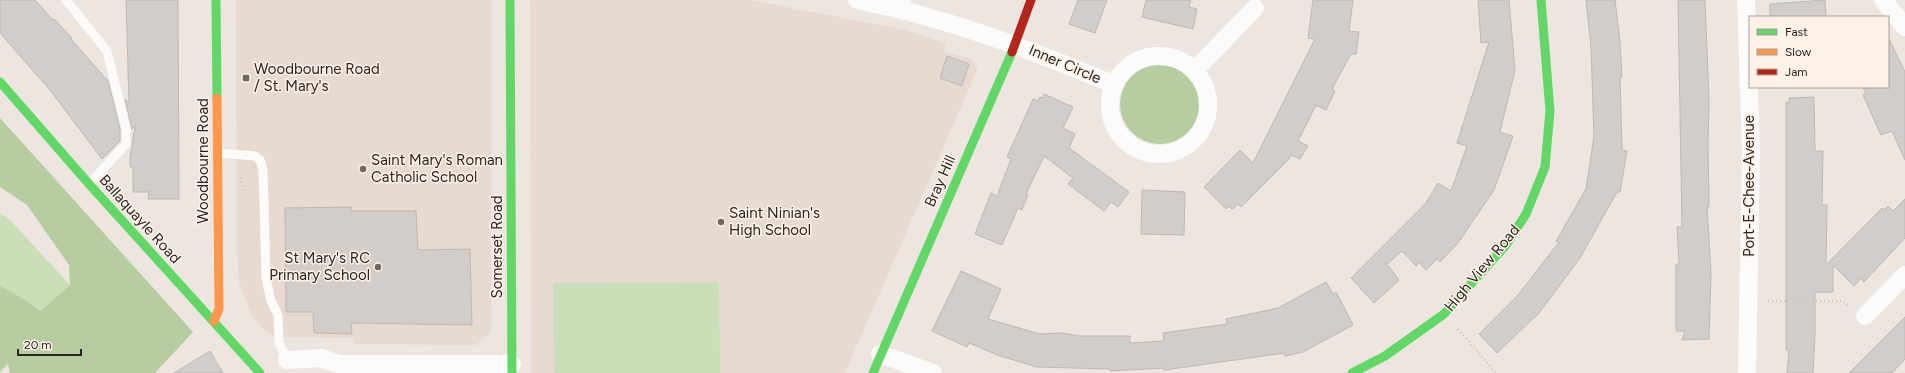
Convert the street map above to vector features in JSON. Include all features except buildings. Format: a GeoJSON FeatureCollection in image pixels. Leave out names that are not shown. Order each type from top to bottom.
{"type":"FeatureCollection","features":[{"type":"Feature","properties":{"kind":"main road","name":"Woodbourne Road"},"geometry":{"type":"LineString","coordinates":[[214,321],[219,308],[217,276],[218,153],[216,0]]}},
{"type":"Feature","properties":{"kind":"main road","name":"Somerset Road"},"geometry":{"type":"LineString","coordinates":[[510,0],[512,369]]}},
{"type":"Feature","properties":{"kind":"main road","name":"Bray Hill"},"geometry":{"type":"LineString","coordinates":[[873,373],[1015,44],[1031,0]]}},
{"type":"Feature","properties":{"kind":"main road","name":"High View Road"},"geometry":{"type":"LineString","coordinates":[[1352,373],[1385,356],[1444,314],[1506,245],[1526,214],[1546,167],[1550,112],[1541,0]]}},
{"type":"Feature","properties":{"kind":"main road","name":"Ballaquayle Road"},"geometry":{"type":"LineString","coordinates":[[0,82],[89,184],[260,373]]}},
{"type":"Feature","properties":{"kind":"street","name":"Inner Circle"},"geometry":{"type":"LineString","coordinates":[[857,0],[905,5],[945,21],[1015,44],[1115,85]]}},
{"type":"Feature","properties":{"kind":"street","name":"Port-E-Chee-Avenue"},"geometry":{"type":"LineString","coordinates":[[1746,0],[1751,152],[1747,373]]}},
{"type":"Feature","properties":{"kind":"street"},"geometry":{"type":"LineString","coordinates":[[1883,0],[1905,27]]}},
{"type":"Feature","properties":{"kind":"street"},"geometry":{"type":"LineString","coordinates":[[1194,71],[1255,8]]}},
{"type":"Feature","properties":{"kind":"street","name":"Inner Circle"},"geometry":{"type":"LineString","coordinates":[[1151,57],[1166,57],[1181,61],[1194,71],[1202,82],[1208,96],[1208,109],[1205,123],[1198,136],[1188,146],[1175,152],[1161,154],[1147,153],[1134,147],[1123,138],[1115,127],[1111,113],[1111,99],[1115,85],[1123,72],[1136,62],[1151,57]]}},
{"type":"Feature","properties":{"kind":"street"},"geometry":{"type":"LineString","coordinates":[[1865,316],[1905,275]]}},
{"type":"Feature","properties":{"kind":"street"},"geometry":{"type":"LineString","coordinates":[[880,354],[932,373]]}},
{"type":"Feature","properties":{"kind":"street"},"geometry":{"type":"LineString","coordinates":[[287,360],[322,358],[338,364],[512,369]]}},
{"type":"Feature","properties":{"kind":"lane"},"geometry":{"type":"LineString","coordinates":[[66,0],[107,51],[126,128],[126,144],[89,184]]}},
{"type":"Feature","properties":{"kind":"lane"},"geometry":{"type":"LineString","coordinates":[[218,153],[255,156],[260,160],[263,170],[266,278],[271,301],[278,315],[278,343],[287,360]]}},
{"type":"Feature","properties":{"kind":"path"},"geometry":{"type":"LineString","coordinates":[[236,177],[241,178],[249,199]]}},
{"type":"Feature","properties":{"kind":"path"},"geometry":{"type":"LineString","coordinates":[[1765,301],[1842,301],[1865,316]]}},
{"type":"Feature","properties":{"kind":"path"},"geometry":{"type":"LineString","coordinates":[[1444,314],[1496,373]]}},
{"type":"Feature","properties":{"kind":"shaded area","name":"Saint Mary's Roman Catholic School"},"geometry":{"type":"Polygon","coordinates":[[[236,0],[491,0],[491,332],[476,345],[354,344],[353,338],[274,337],[262,328],[251,314],[239,282],[237,246],[236,0]]]}},
{"type":"Feature","properties":{"kind":"shaded area","name":"Saint Ninian's High School"},"geometry":{"type":"Polygon","coordinates":[[[530,0],[750,0],[901,29],[946,43],[944,52],[969,58],[976,63],[977,70],[845,373],[531,373],[530,0]]]}},
{"type":"Feature","properties":{"kind":"green space"},"geometry":{"type":"Polygon","coordinates":[[[1160,64],[1175,67],[1188,76],[1197,89],[1200,104],[1197,119],[1188,132],[1175,141],[1160,144],[1145,141],[1132,132],[1123,119],[1120,104],[1123,89],[1132,76],[1145,67],[1160,64]]]}},
{"type":"Feature","properties":{"kind":"green space"},"geometry":{"type":"Polygon","coordinates":[[[0,118],[193,332],[155,373],[10,373],[8,364],[0,372],[0,286],[22,298],[40,311],[70,285],[69,265],[27,205],[0,187],[0,118]]]}},
{"type":"Feature","properties":{"kind":"green space"},"geometry":{"type":"Polygon","coordinates":[[[0,213],[10,220],[70,285],[40,311],[0,287],[0,213]]]}},
{"type":"Feature","properties":{"kind":"green space"},"geometry":{"type":"Polygon","coordinates":[[[719,282],[720,373],[554,373],[553,283],[719,282]]]}},
{"type":"Feature","properties":{"kind":"traffic: fast"},"geometry":{"type":"LineString","coordinates":[[216,0],[217,98]]}},
{"type":"Feature","properties":{"kind":"traffic: fast"},"geometry":{"type":"LineString","coordinates":[[510,0],[512,373]]}},
{"type":"Feature","properties":{"kind":"traffic: fast"},"geometry":{"type":"LineString","coordinates":[[1352,373],[1385,356],[1444,314],[1506,245],[1526,214],[1545,167],[1550,111],[1541,0]]}},
{"type":"Feature","properties":{"kind":"traffic: fast"},"geometry":{"type":"LineString","coordinates":[[873,373],[1012,52]]}},
{"type":"Feature","properties":{"kind":"traffic: fast"},"geometry":{"type":"LineString","coordinates":[[0,82],[89,184],[260,373]]}},
{"type":"Feature","properties":{"kind":"traffic: slow"},"geometry":{"type":"LineString","coordinates":[[214,321],[219,309],[217,98]]}},
{"type":"Feature","properties":{"kind":"traffic: jam"},"geometry":{"type":"LineString","coordinates":[[1012,52],[1031,0]]}},
{"type":"Feature","properties":{"kind":"place","name":"Woodbourne Road / St. Mary's"},"geometry":{"type":"Point","coordinates":[246,78]}},
{"type":"Feature","properties":{"kind":"place","name":"Saint Mary's Roman Catholic School"},"geometry":{"type":"Point","coordinates":[363,169]}},
{"type":"Feature","properties":{"kind":"place","name":"Saint Ninian's High School"},"geometry":{"type":"Point","coordinates":[721,222]}},
{"type":"Feature","properties":{"kind":"place","name":"St Mary's RC Primary School"},"geometry":{"type":"Point","coordinates":[378,267]}}]}
